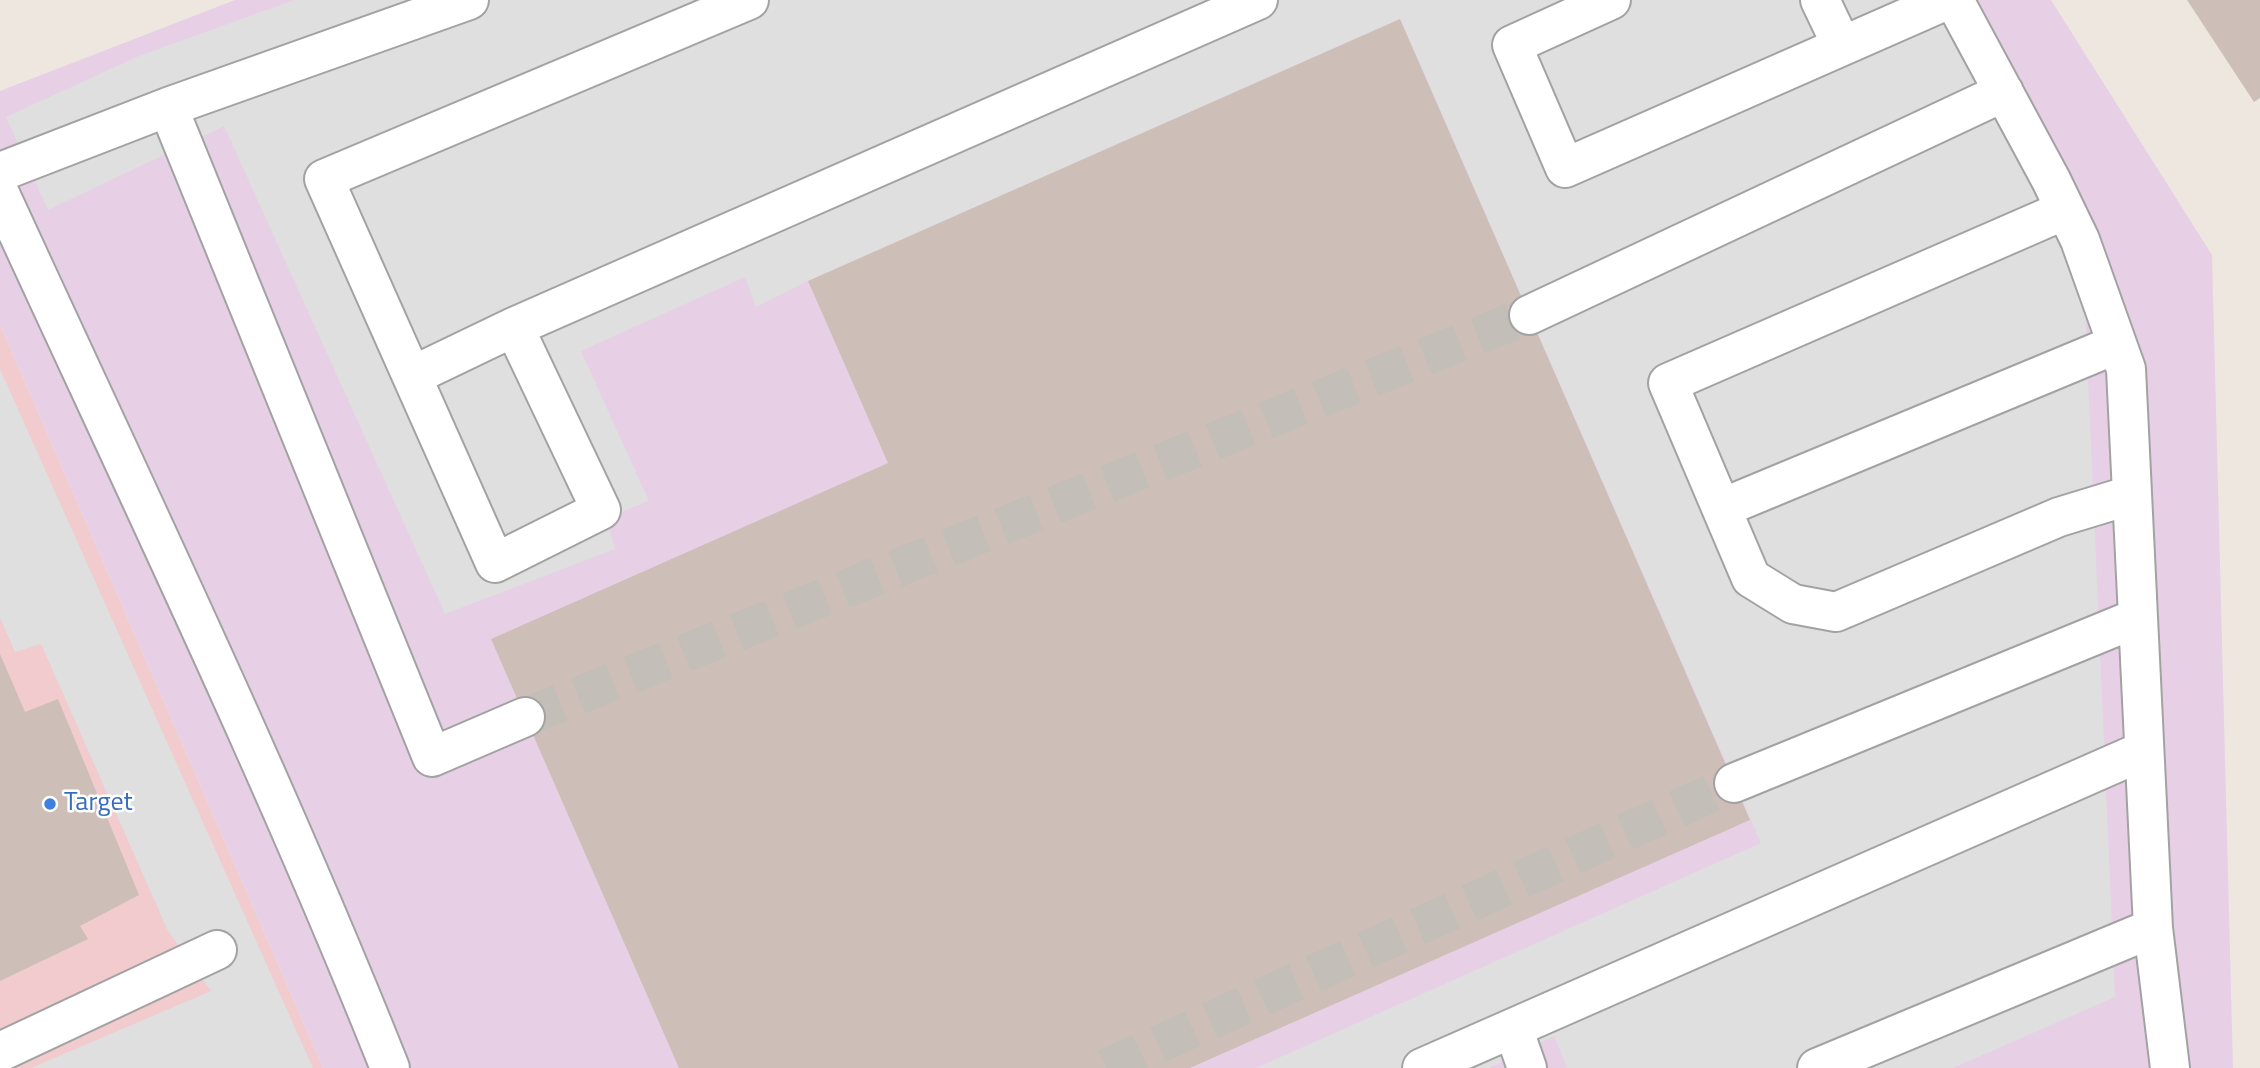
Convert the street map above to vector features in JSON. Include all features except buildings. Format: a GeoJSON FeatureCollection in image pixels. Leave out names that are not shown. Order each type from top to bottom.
{"type":"FeatureCollection","features":[{"type":"Feature","properties":{"kind":"lane"},"geometry":{"type":"LineString","coordinates":[[0,172],[168,107],[469,0]]}},
{"type":"Feature","properties":{"kind":"lane"},"geometry":{"type":"LineString","coordinates":[[514,327],[601,510],[495,563],[324,179],[749,0]]}},
{"type":"Feature","properties":{"kind":"lane"},"geometry":{"type":"LineString","coordinates":[[412,376],[514,327],[1258,0]]}},
{"type":"Feature","properties":{"kind":"lane"},"geometry":{"type":"LineString","coordinates":[[1611,0],[1511,45],[1565,167],[1947,0]]}},
{"type":"Feature","properties":{"kind":"lane"},"geometry":{"type":"LineString","coordinates":[[1820,0],[1842,47]]}},
{"type":"Feature","properties":{"kind":"lane"},"geometry":{"type":"LineString","coordinates":[[1954,0],[2080,240],[2126,369],[2153,928],[2170,1068]]}},
{"type":"Feature","properties":{"kind":"lane"},"geometry":{"type":"LineString","coordinates":[[1529,315],[2004,92]]}},
{"type":"Feature","properties":{"kind":"lane"},"geometry":{"type":"LineString","coordinates":[[168,107],[432,757],[525,717]]}},
{"type":"Feature","properties":{"kind":"lane"},"geometry":{"type":"LineString","coordinates":[[0,194],[230,698],[348,963],[390,1068]]}},
{"type":"Feature","properties":{"kind":"lane"},"geometry":{"type":"LineString","coordinates":[[2065,209],[1668,383],[1751,578],[1793,604],[1836,612],[2059,517],[2131,495]]}},
{"type":"Feature","properties":{"kind":"lane"},"geometry":{"type":"LineString","coordinates":[[1721,508],[2117,344]]}},
{"type":"Feature","properties":{"kind":"lane"},"geometry":{"type":"LineString","coordinates":[[1734,783],[2137,618]]}},
{"type":"Feature","properties":{"kind":"lane"},"geometry":{"type":"LineString","coordinates":[[1422,1068],[2143,751]]}},
{"type":"Feature","properties":{"kind":"lane"},"geometry":{"type":"LineString","coordinates":[[1817,1068],[2153,928]]}},
{"type":"Feature","properties":{"kind":"lane"},"geometry":{"type":"LineString","coordinates":[[0,1052],[217,950]]}},
{"type":"Feature","properties":{"kind":"lane"},"geometry":{"type":"LineString","coordinates":[[1513,1028],[1527,1068]]}},
{"type":"Feature","properties":{"kind":"shaded area"},"geometry":{"type":"Polygon","coordinates":[[[235,0],[2051,0],[2212,255],[2233,1068],[323,1068],[0,325],[0,91],[235,0]]]}},
{"type":"Feature","properties":{"kind":"shaded area"},"geometry":{"type":"Polygon","coordinates":[[[294,0],[1930,0],[2084,284],[2115,997],[1953,1068],[1567,1068],[1554,1036],[1489,1068],[1256,1068],[1761,843],[1400,19],[808,281],[756,307],[745,277],[581,351],[649,501],[606,518],[615,549],[445,614],[224,126],[48,210],[6,117],[139,56],[294,0]]]}},
{"type":"Feature","properties":{"kind":"shaded area"},"geometry":{"type":"Polygon","coordinates":[[[0,325],[323,1068],[0,1068],[0,325]]]}},
{"type":"Feature","properties":{"kind":"shaded area"},"geometry":{"type":"Polygon","coordinates":[[[0,369],[313,1068],[31,1068],[211,991],[168,931],[41,644],[15,652],[0,618],[0,369]]]}},
{"type":"Feature","properties":{"kind":"tunnel"},"geometry":{"type":"LineString","coordinates":[[525,717],[1529,315]]}},
{"type":"Feature","properties":{"kind":"tunnel"},"geometry":{"type":"LineString","coordinates":[[1106,1068],[1734,783]]}},
{"type":"Feature","properties":{"kind":"place","name":"Target"},"geometry":{"type":"Point","coordinates":[50,804]}}]}
